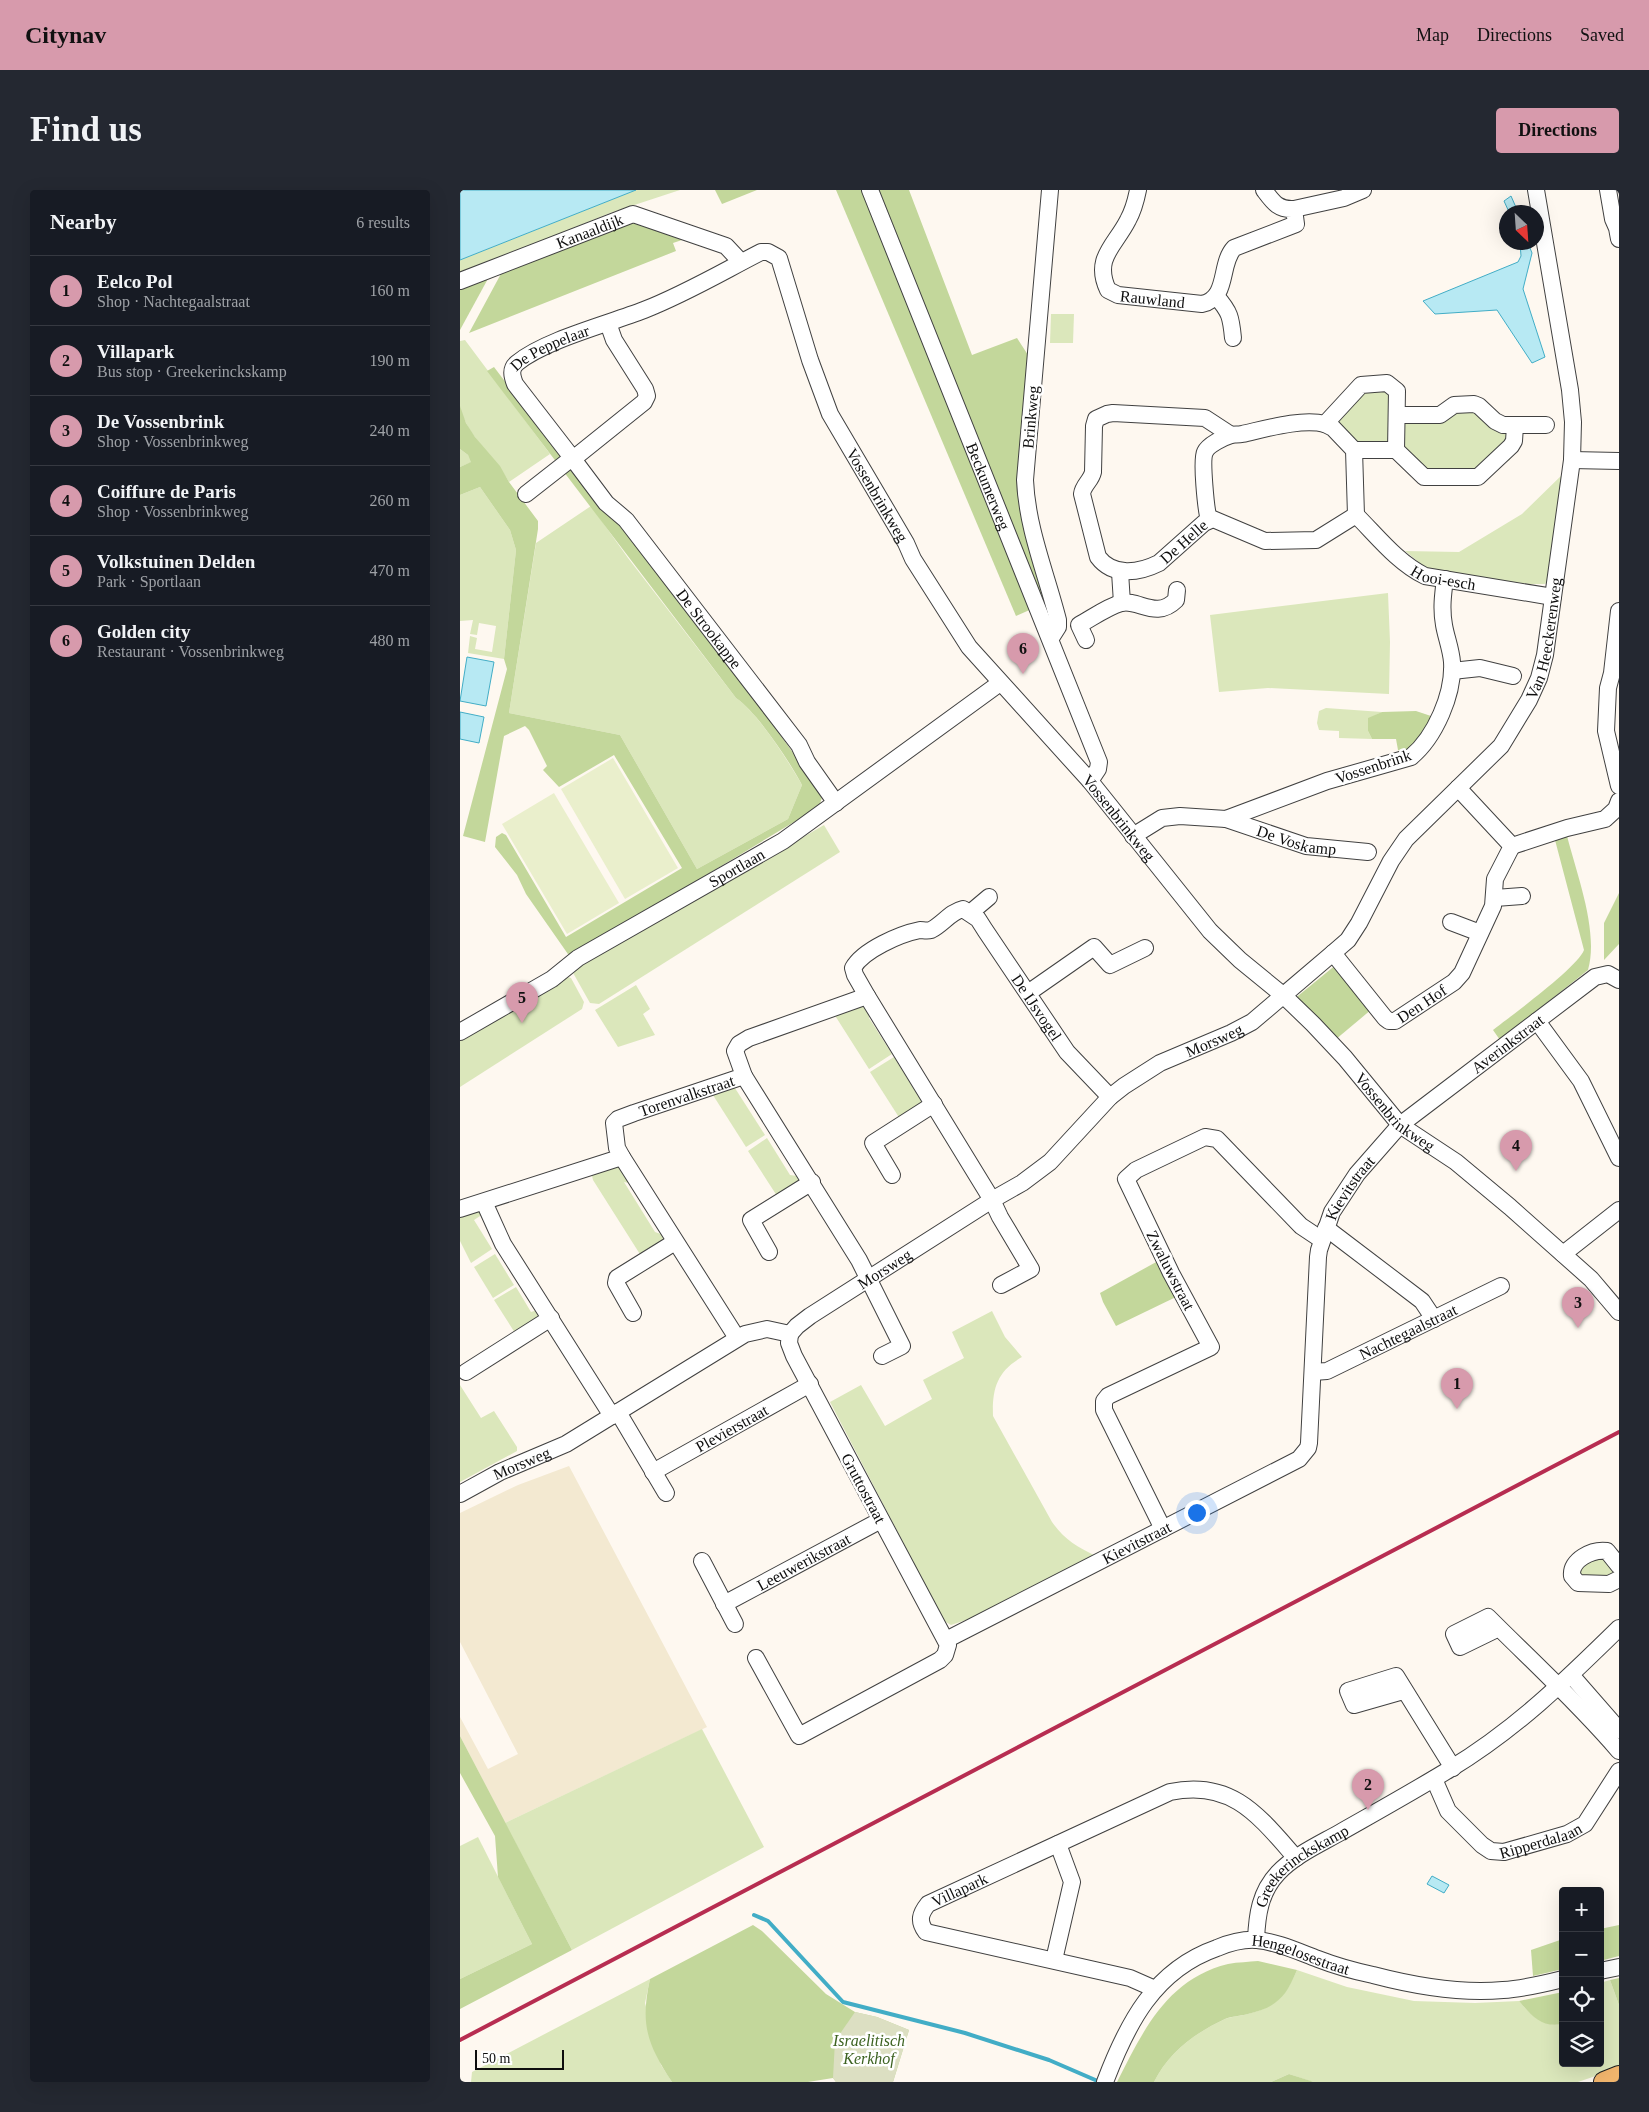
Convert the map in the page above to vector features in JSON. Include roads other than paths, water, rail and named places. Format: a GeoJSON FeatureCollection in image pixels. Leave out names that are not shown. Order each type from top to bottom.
{"type":"FeatureCollection","features":[{"type":"Feature","properties":{"kind":"main road"},"geometry":{"type":"LineString","coordinates":[[1604,2082],[1619,2076]]}},
{"type":"Feature","properties":{"kind":"street","name":"Beckumerweg"},"geometry":{"type":"LineString","coordinates":[[870,190],[1051,638],[1099,762],[1098,770],[1090,781]]}},
{"type":"Feature","properties":{"kind":"street","name":"Brinkweg"},"geometry":{"type":"LineString","coordinates":[[1050,190],[1025,480],[1026,495],[1036,544],[1058,620],[1058,627],[1051,638]]}},
{"type":"Feature","properties":{"kind":"street","name":"Rauwland"},"geometry":{"type":"LineString","coordinates":[[1138,190],[1129,219],[1104,258],[1103,276],[1108,290],[1118,295],[1202,304],[1208,303],[1216,296]]}},
{"type":"Feature","properties":{"kind":"street"},"geometry":{"type":"LineString","coordinates":[[1264,190],[1280,208],[1294,209],[1344,198],[1364,190]]}},
{"type":"Feature","properties":{"kind":"street","name":"Van Heeckerenweg"},"geometry":{"type":"LineString","coordinates":[[1284,996],[1348,940],[1360,923],[1397,850],[1501,746],[1529,700],[1546,655],[1572,460],[1570,390],[1536,190]]}},
{"type":"Feature","properties":{"kind":"street"},"geometry":{"type":"LineString","coordinates":[[1608,190],[1613,218],[1618,232]]}},
{"type":"Feature","properties":{"kind":"street"},"geometry":{"type":"LineString","coordinates":[[1233,338],[1231,317],[1228,309],[1216,296],[1231,250],[1296,224],[1294,209]]}},
{"type":"Feature","properties":{"kind":"street","name":"Kanaaldijk"},"geometry":{"type":"LineString","coordinates":[[460,281],[633,214],[726,246],[741,262]]}},
{"type":"Feature","properties":{"kind":"street","name":"Vossenbrinkweg"},"geometry":{"type":"LineString","coordinates":[[741,262],[761,252],[768,252],[779,258],[807,352],[830,414],[906,543],[918,567],[965,641],[1000,683],[1090,781],[1210,931],[1240,960],[1284,996],[1345,1058],[1400,1125],[1456,1162],[1591,1279],[1619,1312]]}},
{"type":"Feature","properties":{"kind":"street","name":"De Peppelaar"},"geometry":{"type":"LineString","coordinates":[[572,459],[515,384],[512,368],[531,354],[564,339],[664,302],[741,262]]}},
{"type":"Feature","properties":{"kind":"street","name":"De Peppelaar"},"geometry":{"type":"LineString","coordinates":[[526,494],[644,402],[647,396],[645,389],[614,340],[608,323]]}},
{"type":"Feature","properties":{"kind":"street"},"geometry":{"type":"LineString","coordinates":[[1326,424],[1361,385],[1382,383],[1393,386],[1398,391],[1396,450]]}},
{"type":"Feature","properties":{"kind":"street"},"geometry":{"type":"LineString","coordinates":[[1397,415],[1440,415],[1456,404],[1474,404],[1499,424],[1515,426],[1546,425]]}},
{"type":"Feature","properties":{"kind":"street"},"geometry":{"type":"LineString","coordinates":[[1122,603],[1120,572],[1102,562],[1098,557],[1082,494],[1083,488],[1092,477],[1094,426],[1096,420],[1102,416],[1114,413],[1204,418],[1231,435]]}},
{"type":"Feature","properties":{"kind":"street"},"geometry":{"type":"LineString","coordinates":[[1209,520],[1206,512],[1204,454],[1206,449],[1231,435],[1318,422],[1333,428],[1354,450],[1356,515]]}},
{"type":"Feature","properties":{"kind":"street"},"geometry":{"type":"LineString","coordinates":[[1354,450],[1396,450],[1424,477],[1478,477],[1511,446],[1514,441],[1515,426]]}},
{"type":"Feature","properties":{"kind":"street","name":"De Strookappe"},"geometry":{"type":"LineString","coordinates":[[572,459],[606,503],[626,520],[782,722],[836,803]]}},
{"type":"Feature","properties":{"kind":"street"},"geometry":{"type":"LineString","coordinates":[[1572,460],[1619,461]]}},
{"type":"Feature","properties":{"kind":"street","name":"De Helle"},"geometry":{"type":"LineString","coordinates":[[1120,572],[1128,572],[1159,563],[1209,520],[1218,520],[1265,541],[1316,540],[1356,515]]}},
{"type":"Feature","properties":{"kind":"street","name":"Hooi-esch"},"geometry":{"type":"LineString","coordinates":[[1356,515],[1414,570],[1425,576],[1554,597]]}},
{"type":"Feature","properties":{"kind":"street","name":"Vossenbrink"},"geometry":{"type":"LineString","coordinates":[[1133,836],[1162,818],[1180,816],[1226,818],[1327,781],[1411,757],[1421,750],[1435,728],[1446,703],[1452,671],[1452,660],[1443,616],[1445,579]]}},
{"type":"Feature","properties":{"kind":"street"},"geometry":{"type":"LineString","coordinates":[[1051,638],[1082,632],[1122,603],[1159,609],[1171,605],[1176,600],[1177,590]]}},
{"type":"Feature","properties":{"kind":"street"},"geometry":{"type":"LineString","coordinates":[[1619,611],[1613,713],[1607,739],[1619,786]]}},
{"type":"Feature","properties":{"kind":"street"},"geometry":{"type":"LineString","coordinates":[[1452,671],[1480,668],[1513,676]]}},
{"type":"Feature","properties":{"kind":"street","name":"Sportlaan"},"geometry":{"type":"LineString","coordinates":[[460,1032],[552,979],[578,958],[775,846],[1000,683]]}},
{"type":"Feature","properties":{"kind":"street"},"geometry":{"type":"LineString","coordinates":[[1458,788],[1512,846],[1567,828],[1605,819],[1616,809],[1619,801]]}},
{"type":"Feature","properties":{"kind":"street"},"geometry":{"type":"LineString","coordinates":[[1260,829],[1272,812],[1273,802]]}},
{"type":"Feature","properties":{"kind":"street","name":"De Voskamp"},"geometry":{"type":"LineString","coordinates":[[1226,818],[1306,846],[1368,852]]}},
{"type":"Feature","properties":{"kind":"street","name":"Den Hof"},"geometry":{"type":"LineString","coordinates":[[1333,953],[1385,1018],[1389,1021],[1395,1021],[1454,982],[1462,973],[1495,898],[1493,886],[1495,879],[1512,846]]}},
{"type":"Feature","properties":{"kind":"street"},"geometry":{"type":"LineString","coordinates":[[1495,898],[1522,896]]}},
{"type":"Feature","properties":{"kind":"street"},"geometry":{"type":"LineString","coordinates":[[989,897],[970,913],[963,909],[956,911],[930,930],[920,930],[882,944],[856,963],[853,968],[867,996],[992,1200],[1031,1269],[1001,1285]]}},
{"type":"Feature","properties":{"kind":"street","name":"De IJsvogel"},"geometry":{"type":"LineString","coordinates":[[970,913],[986,930],[1067,1052],[1110,1097]]}},
{"type":"Feature","properties":{"kind":"street"},"geometry":{"type":"LineString","coordinates":[[1451,922],[1480,933]]}},
{"type":"Feature","properties":{"kind":"street"},"geometry":{"type":"LineString","coordinates":[[1028,993],[1094,947],[1110,965],[1145,948]]}},
{"type":"Feature","properties":{"kind":"street","name":"Averinkstraat"},"geometry":{"type":"LineString","coordinates":[[1400,1125],[1599,976],[1608,974],[1619,980]]}},
{"type":"Feature","properties":{"kind":"street","name":"Torenvalkstraat"},"geometry":{"type":"LineString","coordinates":[[622,1157],[617,1148],[614,1132],[614,1123],[618,1119],[744,1076],[735,1051],[739,1044],[748,1038],[867,996]]}},
{"type":"Feature","properties":{"kind":"street","name":"Morsweg"},"geometry":{"type":"LineString","coordinates":[[460,1494],[507,1468],[557,1448],[745,1334],[760,1330],[776,1330],[790,1334],[796,1326],[810,1316],[992,1200],[1022,1183],[1050,1162],[1110,1097],[1160,1063],[1252,1022],[1284,996]]}},
{"type":"Feature","properties":{"kind":"street"},"geometry":{"type":"LineString","coordinates":[[1537,1022],[1581,1081],[1619,1158]]}},
{"type":"Feature","properties":{"kind":"street"},"geometry":{"type":"LineString","coordinates":[[744,1076],[859,1260],[902,1346],[882,1356]]}},
{"type":"Feature","properties":{"kind":"street"},"geometry":{"type":"LineString","coordinates":[[892,1175],[873,1143],[934,1104]]}},
{"type":"Feature","properties":{"kind":"street","name":"Kievitstraat"},"geometry":{"type":"LineString","coordinates":[[946,1640],[1295,1462],[1304,1454],[1309,1443],[1318,1257],[1324,1234],[1332,1212],[1357,1174],[1400,1125]]}},
{"type":"Feature","properties":{"kind":"street","name":"Zwaluwstraat"},"geometry":{"type":"LineString","coordinates":[[1163,1529],[1104,1410],[1104,1401],[1108,1396],[1211,1347],[1171,1273],[1126,1178],[1136,1170],[1205,1137],[1216,1139],[1302,1226],[1324,1234]]}},
{"type":"Feature","properties":{"kind":"street"},"geometry":{"type":"LineString","coordinates":[[460,1209],[622,1157],[737,1338]]}},
{"type":"Feature","properties":{"kind":"street"},"geometry":{"type":"LineString","coordinates":[[769,1252],[751,1220],[812,1182]]}},
{"type":"Feature","properties":{"kind":"street"},"geometry":{"type":"LineString","coordinates":[[484,1202],[503,1244],[666,1493]]}},
{"type":"Feature","properties":{"kind":"street"},"geometry":{"type":"LineString","coordinates":[[1563,1254],[1619,1210]]}},
{"type":"Feature","properties":{"kind":"street"},"geometry":{"type":"LineString","coordinates":[[1324,1234],[1422,1301],[1434,1319]]}},
{"type":"Feature","properties":{"kind":"street"},"geometry":{"type":"LineString","coordinates":[[633,1313],[616,1283],[617,1278],[675,1242]]}},
{"type":"Feature","properties":{"kind":"street","name":"Nachtegaalstraat"},"geometry":{"type":"LineString","coordinates":[[1313,1372],[1327,1371],[1501,1286]]}},
{"type":"Feature","properties":{"kind":"street"},"geometry":{"type":"LineString","coordinates":[[466,1372],[551,1318]]}},
{"type":"Feature","properties":{"kind":"street","name":"Gruttostraat"},"geometry":{"type":"LineString","coordinates":[[790,1334],[789,1343],[792,1350],[946,1640]]}},
{"type":"Feature","properties":{"kind":"street","name":"Plevierstraat"},"geometry":{"type":"LineString","coordinates":[[653,1472],[810,1384]]}},
{"type":"Feature","properties":{"kind":"street","name":"Leeuwerikstraat"},"geometry":{"type":"LineString","coordinates":[[724,1604],[881,1520]]}},
{"type":"Feature","properties":{"kind":"street"},"geometry":{"type":"LineString","coordinates":[[1619,1566],[1606,1551],[1598,1550],[1576,1562],[1571,1568],[1572,1576],[1578,1583],[1609,1584],[1619,1580]]}},
{"type":"Feature","properties":{"kind":"street"},"geometry":{"type":"LineString","coordinates":[[702,1561],[735,1624]]}},
{"type":"Feature","properties":{"kind":"street"},"geometry":{"type":"LineString","coordinates":[[1499,1628],[1619,1752]]}},
{"type":"Feature","properties":{"kind":"street","name":"Greekerinckskamp"},"geometry":{"type":"LineString","coordinates":[[1256,1940],[1260,1902],[1277,1873],[1296,1858],[1453,1768],[1515,1726],[1558,1688],[1619,1628]]}},
{"type":"Feature","properties":{"kind":"street"},"geometry":{"type":"LineString","coordinates":[[756,1658],[799,1736],[940,1660],[947,1651],[946,1640]]}},
{"type":"Feature","properties":{"kind":"street"},"geometry":{"type":"LineString","coordinates":[[1571,1675],[1619,1730]]}},
{"type":"Feature","properties":{"kind":"street"},"geometry":{"type":"LineString","coordinates":[[1403,1691],[1453,1768]]}},
{"type":"Feature","properties":{"kind":"street","name":"Ripperdalaan"},"geometry":{"type":"LineString","coordinates":[[1427,1783],[1448,1811],[1486,1848],[1491,1851],[1504,1852],[1566,1834],[1585,1824],[1619,1772]]}},
{"type":"Feature","properties":{"kind":"street","name":"Villapark"},"geometry":{"type":"LineString","coordinates":[[1155,1989],[1130,1978],[926,1932],[920,1919],[922,1912],[928,1904],[1170,1792],[1186,1788],[1210,1790],[1232,1798],[1256,1813],[1296,1858]]}},
{"type":"Feature","properties":{"kind":"street"},"geometry":{"type":"LineString","coordinates":[[1054,1960],[1072,1882],[1058,1844]]}},
{"type":"Feature","properties":{"kind":"street","name":"Hengelosestraat"},"geometry":{"type":"LineString","coordinates":[[1105,2082],[1133,2019],[1155,1989],[1180,1967],[1202,1953],[1226,1944],[1256,1940],[1283,1946],[1328,1963],[1370,1975],[1438,1988],[1486,1991],[1505,1990],[1559,1980]]}},
{"type":"Feature","properties":{"kind":"street"},"geometry":{"type":"LineString","coordinates":[[1604,1970],[1619,1967]]}},
{"type":"Feature","properties":{"kind":"water"},"geometry":{"type":"Polygon","coordinates":[[[460,190],[636,190],[460,260],[460,190]]]}},
{"type":"Feature","properties":{"kind":"water"},"geometry":{"type":"Polygon","coordinates":[[[1511,196],[1515,205],[1506,205],[1504,201],[1511,196]]]}},
{"type":"Feature","properties":{"kind":"water"},"geometry":{"type":"Polygon","coordinates":[[[1521,250],[1531,250],[1532,253],[1523,289],[1545,357],[1532,363],[1497,310],[1435,314],[1423,301],[1518,262],[1521,256],[1521,250]]]}},
{"type":"Feature","properties":{"kind":"water"},"geometry":{"type":"Polygon","coordinates":[[[467,657],[494,662],[486,706],[460,701],[467,657]]]}},
{"type":"Feature","properties":{"kind":"water"},"geometry":{"type":"Polygon","coordinates":[[[460,712],[484,717],[479,743],[460,739],[460,712]]]}},
{"type":"Feature","properties":{"kind":"water"},"geometry":{"type":"Polygon","coordinates":[[[1432,1876],[1449,1885],[1444,1893],[1427,1884],[1432,1876]]]}},
{"type":"Feature","properties":{"kind":"waterway"},"geometry":{"type":"LineString","coordinates":[[754,1915],[768,1921],[843,2002],[965,2033],[1049,2060],[1100,2082]]}},
{"type":"Feature","properties":{"kind":"railway"},"geometry":{"type":"LineString","coordinates":[[460,2040],[1619,1432]]}},
{"type":"Feature","properties":{"kind":"place","name":"Golden city"},"geometry":{"type":"Point","coordinates":[1023,674]}},
{"type":"Feature","properties":{"kind":"place","name":"Volkstuinen Delden"},"geometry":{"type":"Point","coordinates":[522,1023]}},
{"type":"Feature","properties":{"kind":"place","name":"Coiffure de Paris"},"geometry":{"type":"Point","coordinates":[1516,1171]}},
{"type":"Feature","properties":{"kind":"place","name":"De Vossenbrink"},"geometry":{"type":"Point","coordinates":[1578,1328]}},
{"type":"Feature","properties":{"kind":"place","name":"Eelco Pol"},"geometry":{"type":"Point","coordinates":[1457,1409]}},
{"type":"Feature","properties":{"kind":"place","name":"Villapark"},"geometry":{"type":"Point","coordinates":[1368,1810]}},
{"type":"Feature","properties":{"kind":"park label","name":"Israelitisch Kerkhof"},"geometry":{"type":"Point","coordinates":[869,2049]}}]}
